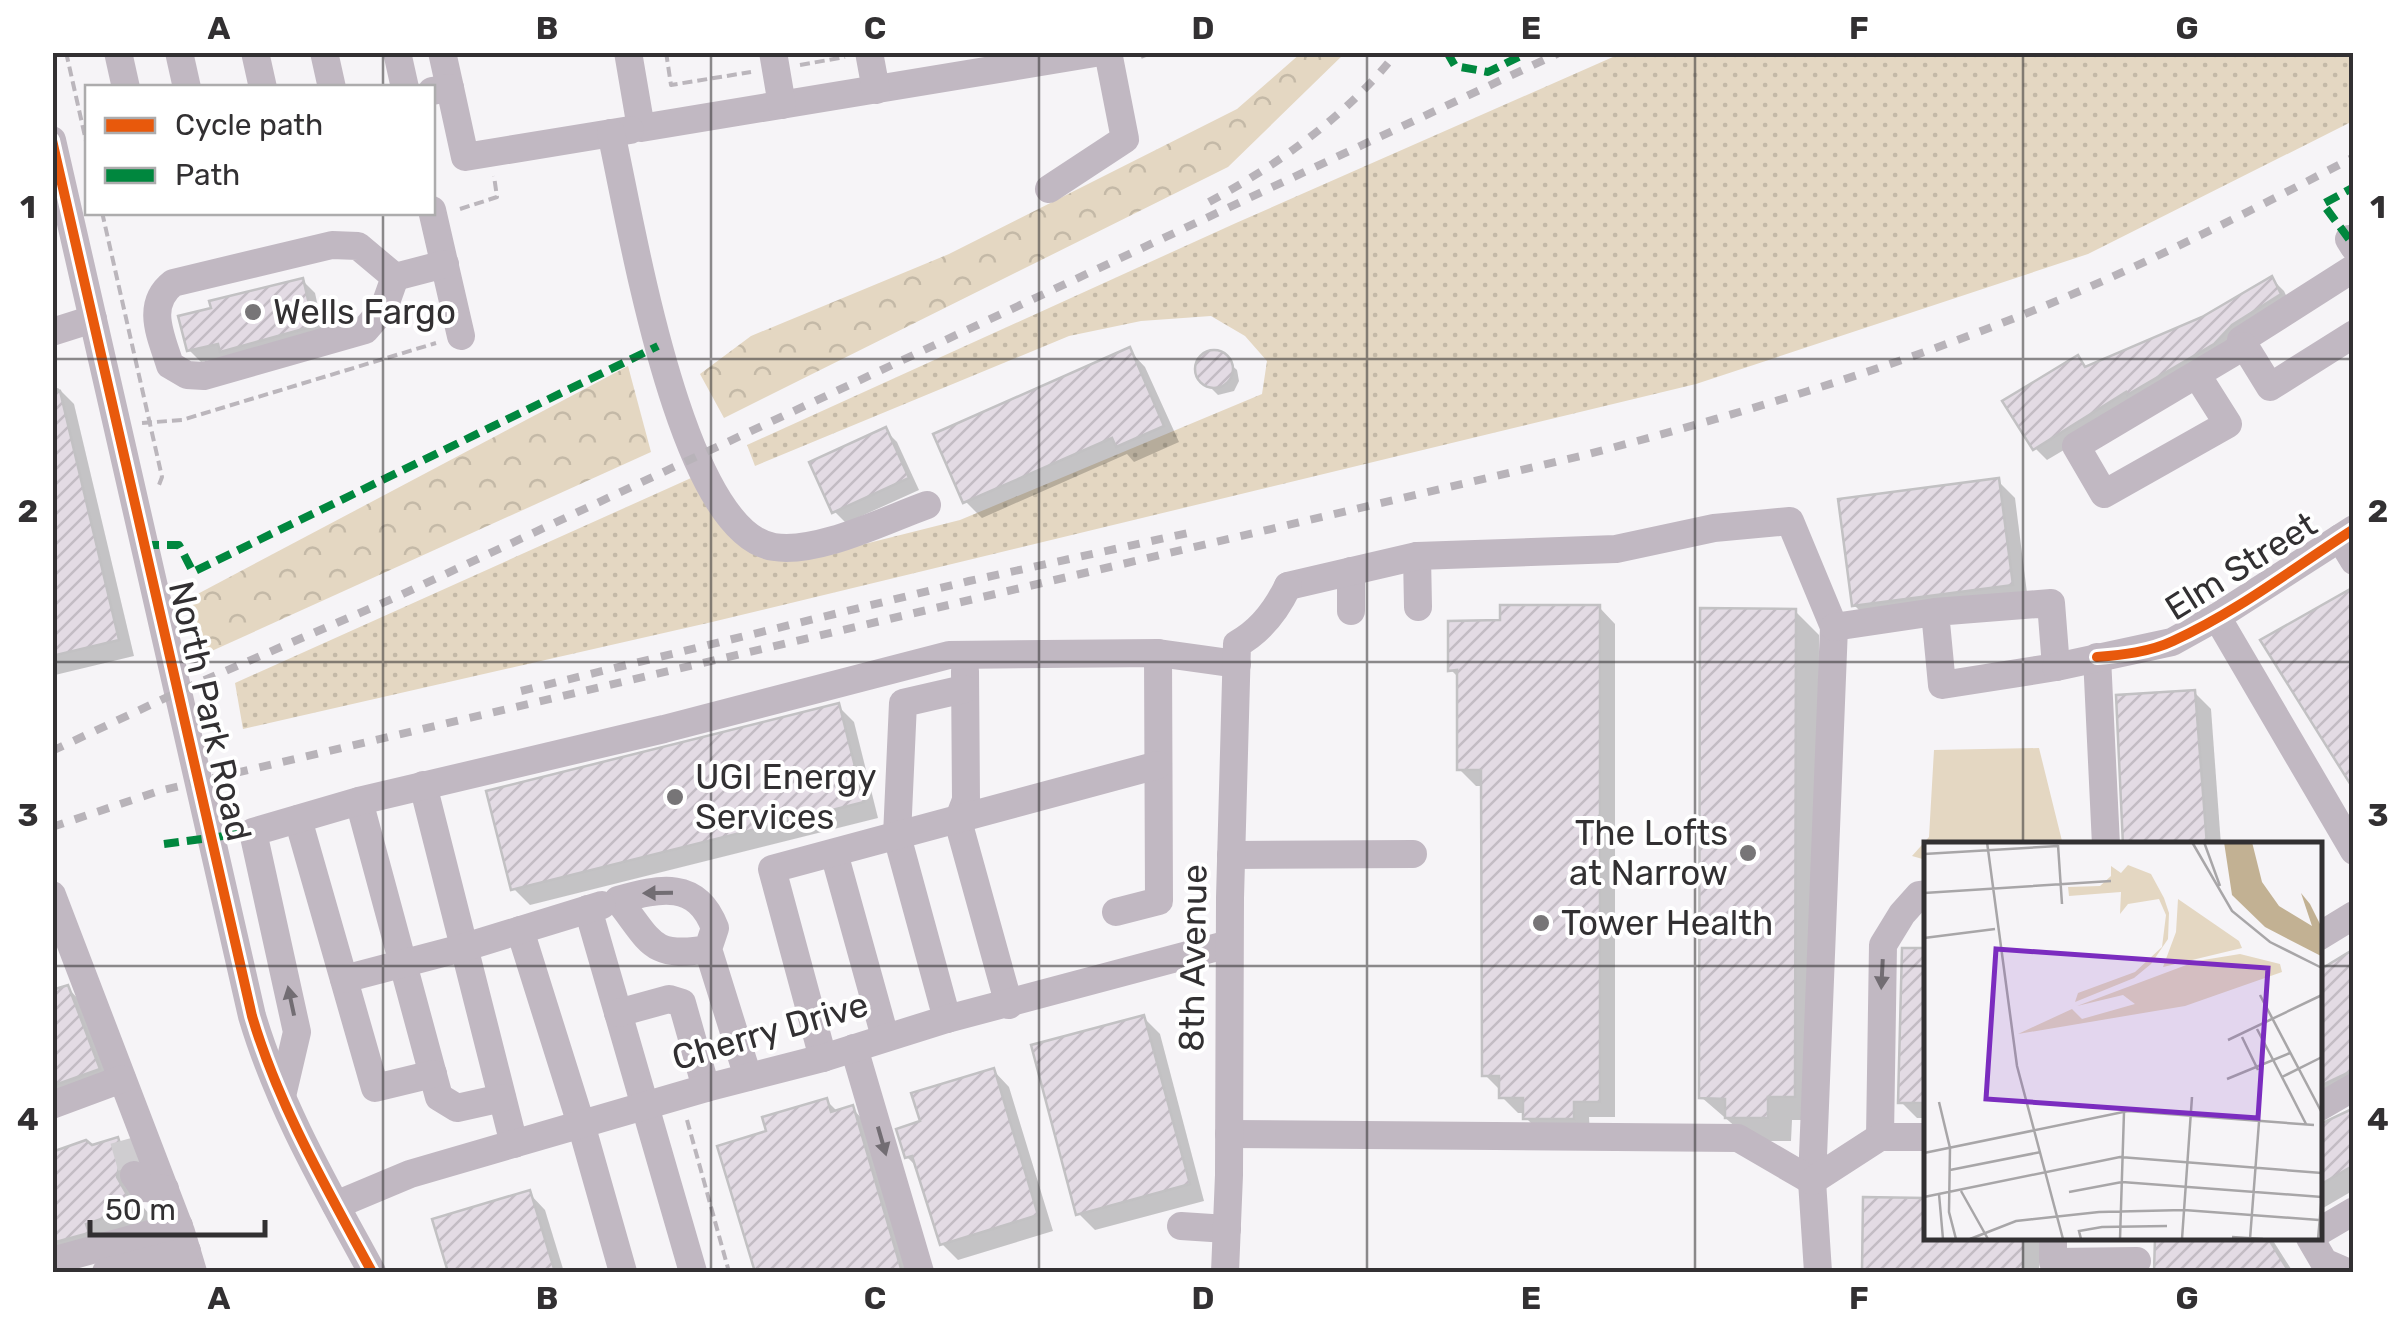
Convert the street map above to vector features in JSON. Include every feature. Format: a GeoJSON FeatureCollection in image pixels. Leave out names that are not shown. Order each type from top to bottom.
{"type":"FeatureCollection","features":[{"type":"Feature","properties":{"kind":"street"},"geometry":{"type":"LineString","coordinates":[[118,52],[125,85]]}},
{"type":"Feature","properties":{"kind":"street"},"geometry":{"type":"LineString","coordinates":[[179,52],[186,85]]}},
{"type":"Feature","properties":{"kind":"street"},"geometry":{"type":"LineString","coordinates":[[255,52],[262,85]]}},
{"type":"Feature","properties":{"kind":"street"},"geometry":{"type":"LineString","coordinates":[[324,52],[331,85]]}},
{"type":"Feature","properties":{"kind":"street"},"geometry":{"type":"LineString","coordinates":[[397,52],[404,85]]}},
{"type":"Feature","properties":{"kind":"street"},"geometry":{"type":"LineString","coordinates":[[442,52],[441,89],[465,157],[1105,52],[1126,140],[1049,189]]}},
{"type":"Feature","properties":{"kind":"street"},"geometry":{"type":"LineString","coordinates":[[628,52],[641,128]]}},
{"type":"Feature","properties":{"kind":"street"},"geometry":{"type":"LineString","coordinates":[[773,52],[782,106]]}},
{"type":"Feature","properties":{"kind":"street"},"geometry":{"type":"LineString","coordinates":[[869,52],[876,90]]}},
{"type":"Feature","properties":{"kind":"street"},"geometry":{"type":"LineString","coordinates":[[612,133],[636,255],[676,405],[715,496],[732,521],[752,540],[772,547],[796,548],[928,505]]}},
{"type":"Feature","properties":{"kind":"street","name":"North Park Road"},"geometry":{"type":"LineString","coordinates":[[52,140],[252,1016],[267,1065],[304,1147],[372,1272]]}},
{"type":"Feature","properties":{"kind":"street"},"geometry":{"type":"LineString","coordinates":[[433,215],[460,336]]}},
{"type":"Feature","properties":{"kind":"street"},"geometry":{"type":"LineString","coordinates":[[332,244],[358,246],[395,278],[384,308],[365,330],[226,372],[204,376],[177,371],[170,365],[157,323],[157,301],[163,290],[184,279],[332,244]]}},
{"type":"Feature","properties":{"kind":"street"},"geometry":{"type":"LineString","coordinates":[[395,278],[444,264]]}},
{"type":"Feature","properties":{"kind":"street"},"geometry":{"type":"LineString","coordinates":[[2354,268],[2241,340],[2270,386],[2354,334]]}},
{"type":"Feature","properties":{"kind":"street"},"geometry":{"type":"LineString","coordinates":[[52,332],[93,318]]}},
{"type":"Feature","properties":{"kind":"street"},"geometry":{"type":"LineString","coordinates":[[2198,374],[2228,424],[2104,494],[2076,446],[2244,346]]}},
{"type":"Feature","properties":{"kind":"street"},"geometry":{"type":"LineString","coordinates":[[1288,586],[1417,556],[1616,549],[1714,528],[1790,521],[1834,627],[1812,1181],[1818,1272]]}},
{"type":"Feature","properties":{"kind":"street","name":"Elm Street"},"geometry":{"type":"LineString","coordinates":[[1935,612],[1942,684],[2056,667],[2172,642],[2349,543]]}},
{"type":"Feature","properties":{"kind":"street"},"geometry":{"type":"LineString","coordinates":[[1417,556],[1418,607]]}},
{"type":"Feature","properties":{"kind":"street"},"geometry":{"type":"LineString","coordinates":[[1350,572],[1351,611]]}},
{"type":"Feature","properties":{"kind":"street"},"geometry":{"type":"LineString","coordinates":[[1288,586],[1290,629]]}},
{"type":"Feature","properties":{"kind":"street"},"geometry":{"type":"LineString","coordinates":[[282,1096],[297,1032],[253,832],[359,801],[949,654],[1237,654],[1279,605],[1288,586]]}},
{"type":"Feature","properties":{"kind":"street"},"geometry":{"type":"LineString","coordinates":[[1834,627],[1935,612],[2051,603],[2056,667]]}},
{"type":"Feature","properties":{"kind":"street"},"geometry":{"type":"LineString","coordinates":[[2217,617],[2354,851]]}},
{"type":"Feature","properties":{"kind":"street"},"geometry":{"type":"LineString","coordinates":[[1116,912],[1159,901],[1158,653]]}},
{"type":"Feature","properties":{"kind":"street"},"geometry":{"type":"LineString","coordinates":[[966,654],[966,800],[958,821],[1009,1005]]}},
{"type":"Feature","properties":{"kind":"street","name":"8th Avenue"},"geometry":{"type":"LineString","coordinates":[[1225,1272],[1237,654]]}},
{"type":"Feature","properties":{"kind":"street"},"geometry":{"type":"LineString","coordinates":[[2097,657],[2106,842]]}},
{"type":"Feature","properties":{"kind":"street"},"geometry":{"type":"LineString","coordinates":[[947,1019],[898,836],[903,702],[964,688]]}},
{"type":"Feature","properties":{"kind":"street"},"geometry":{"type":"LineString","coordinates":[[823,1058],[772,869],[1158,765]]}},
{"type":"Feature","properties":{"kind":"street"},"geometry":{"type":"LineString","coordinates":[[423,785],[514,1144]]}},
{"type":"Feature","properties":{"kind":"street"},"geometry":{"type":"LineString","coordinates":[[359,801],[440,1097],[457,1108],[502,1098]]}},
{"type":"Feature","properties":{"kind":"street"},"geometry":{"type":"LineString","coordinates":[[298,818],[375,1088],[433,1074]]}},
{"type":"Feature","properties":{"kind":"street"},"geometry":{"type":"LineString","coordinates":[[834,853],[885,1037]]}},
{"type":"Feature","properties":{"kind":"street"},"geometry":{"type":"LineString","coordinates":[[1231,855],[1413,854]]}},
{"type":"Feature","properties":{"kind":"street"},"geometry":{"type":"LineString","coordinates":[[344,979],[462,948],[654,889],[686,894],[707,906],[715,928],[708,949],[748,1077]]}},
{"type":"Feature","properties":{"kind":"street"},"geometry":{"type":"LineString","coordinates":[[1880,1137],[1884,945],[1902,914],[1924,894]]}},
{"type":"Feature","properties":{"kind":"street"},"geometry":{"type":"LineString","coordinates":[[52,895],[122,1078],[131,1130],[165,1190],[186,1250]]}},
{"type":"Feature","properties":{"kind":"street"},"geometry":{"type":"LineString","coordinates":[[618,900],[651,942],[667,952],[708,949]]}},
{"type":"Feature","properties":{"kind":"street"},"geometry":{"type":"LineString","coordinates":[[588,910],[693,1272]]}},
{"type":"Feature","properties":{"kind":"street"},"geometry":{"type":"LineString","coordinates":[[2321,935],[2354,915]]}},
{"type":"Feature","properties":{"kind":"street"},"geometry":{"type":"LineString","coordinates":[[520,930],[581,1124],[622,1272]]}},
{"type":"Feature","properties":{"kind":"street","name":"Cherry Drive"},"geometry":{"type":"LineString","coordinates":[[336,1205],[410,1174],[581,1124],[823,1058],[947,1019],[1230,944]]}},
{"type":"Feature","properties":{"kind":"street"},"geometry":{"type":"LineString","coordinates":[[618,1013],[669,999],[682,1003],[693,1092]]}},
{"type":"Feature","properties":{"kind":"street"},"geometry":{"type":"LineString","coordinates":[[854,1048],[920,1272]]}},
{"type":"Feature","properties":{"kind":"street"},"geometry":{"type":"LineString","coordinates":[[52,1105],[122,1078]]}},
{"type":"Feature","properties":{"kind":"street"},"geometry":{"type":"LineString","coordinates":[[2321,1106],[2354,1087]]}},
{"type":"Feature","properties":{"kind":"street"},"geometry":{"type":"LineString","coordinates":[[1229,1134],[1738,1138],[1812,1181]]}},
{"type":"Feature","properties":{"kind":"street"},"geometry":{"type":"LineString","coordinates":[[1812,1181],[1880,1137],[1924,1136]]}},
{"type":"Feature","properties":{"kind":"street"},"geometry":{"type":"LineString","coordinates":[[134,1175],[142,1188],[165,1190]]}},
{"type":"Feature","properties":{"kind":"street"},"geometry":{"type":"LineString","coordinates":[[2321,1230],[2354,1211]]}},
{"type":"Feature","properties":{"kind":"street"},"geometry":{"type":"LineString","coordinates":[[1181,1226],[1227,1229]]}},
{"type":"Feature","properties":{"kind":"street"},"geometry":{"type":"LineString","coordinates":[[2053,1240],[2053,1262],[2137,1261]]}},
{"type":"Feature","properties":{"kind":"street"},"geometry":{"type":"LineString","coordinates":[[2311,1240],[2324,1262],[2347,1272]]}},
{"type":"Feature","properties":{"kind":"street"},"geometry":{"type":"LineString","coordinates":[[52,1261],[186,1250]]}},
{"type":"Feature","properties":{"kind":"street"},"geometry":{"type":"LineString","coordinates":[[106,1272],[186,1250]]}},
{"type":"Feature","properties":{"kind":"path"},"geometry":{"type":"LineString","coordinates":[[66,52],[85,137]]}},
{"type":"Feature","properties":{"kind":"path"},"geometry":{"type":"LineString","coordinates":[[1141,57],[1154,52]]}},
{"type":"Feature","properties":{"kind":"path"},"geometry":{"type":"LineString","coordinates":[[103,215],[162,478],[154,496]]}},
{"type":"Feature","properties":{"kind":"path"},"geometry":{"type":"LineString","coordinates":[[693,1092],[729,1272]]}},
{"type":"Feature","properties":{"kind":"green space"},"geometry":{"type":"Polygon","coordinates":[[[1301,53],[1345,53],[1228,167],[724,418],[700,374],[751,336],[949,254],[1237,109],[1301,53]]]}},
{"type":"Feature","properties":{"kind":"green space"},"geometry":{"type":"Polygon","coordinates":[[[1622,53],[2353,53],[2353,121],[2088,254],[1696,384],[712,622],[243,729],[235,683],[700,474],[730,533],[745,549],[801,560],[960,520],[1262,394],[1267,361],[1245,336],[1211,316],[1141,321],[1069,336],[755,466],[747,445],[1622,53]]]}},
{"type":"Feature","properties":{"kind":"green space"},"geometry":{"type":"Polygon","coordinates":[[[628,366],[651,452],[205,654],[190,598],[628,366]]]}},
{"type":"Feature","properties":{"kind":"green space"},"geometry":{"type":"Polygon","coordinates":[[[2039,748],[2062,842],[1925,842],[1929,837],[1934,750],[2039,748]]]}},
{"type":"Feature","properties":{"kind":"green space"},"geometry":{"type":"Polygon","coordinates":[[[1924,843],[1924,859],[1912,856],[1924,843]]]}},
{"type":"Feature","properties":{"kind":"building"},"geometry":{"type":"Polygon","coordinates":[[[2272,276],[2281,294],[2232,325],[2214,344],[2127,395],[2126,392],[2033,450],[2002,401],[2078,355],[2085,367],[2202,317],[2272,276]]]}},
{"type":"Feature","properties":{"kind":"building","name":"Wells Fargo"},"geometry":{"type":"Polygon","coordinates":[[[303,278],[314,326],[220,352],[218,344],[187,351],[178,316],[211,308],[209,301],[303,278]]]}},
{"type":"Feature","properties":{"kind":"building"},"geometry":{"type":"Polygon","coordinates":[[[1130,347],[1164,426],[1116,447],[1112,438],[963,503],[933,434],[1130,347]]]}},
{"type":"Feature","properties":{"kind":"building"},"geometry":{"type":"Polygon","coordinates":[[[1214,350],[1228,355],[1233,369],[1228,383],[1214,388],[1200,383],[1195,369],[1200,355],[1214,350]]]}},
{"type":"Feature","properties":{"kind":"building"},"geometry":{"type":"Polygon","coordinates":[[[60,391],[119,640],[52,656],[52,392],[60,391]]]}},
{"type":"Feature","properties":{"kind":"building"},"geometry":{"type":"Polygon","coordinates":[[[886,427],[909,478],[832,513],[809,462],[886,427]]]}},
{"type":"Feature","properties":{"kind":"building"},"geometry":{"type":"Polygon","coordinates":[[[1999,478],[2013,585],[1852,606],[1838,499],[1999,478]]]}},
{"type":"Feature","properties":{"kind":"building"},"geometry":{"type":"Polygon","coordinates":[[[2354,587],[2354,790],[2260,640],[2354,587]]]}},
{"type":"Feature","properties":{"kind":"building","name":"Tower Health"},"geometry":{"type":"Polygon","coordinates":[[[1500,605],[1600,605],[1600,1102],[1574,1102],[1574,1119],[1523,1119],[1523,1098],[1499,1098],[1499,1076],[1482,1076],[1481,770],[1457,770],[1457,670],[1448,671],[1448,621],[1500,620],[1500,605]]]}},
{"type":"Feature","properties":{"kind":"building","name":"The Lofts at Narrow"},"geometry":{"type":"Polygon","coordinates":[[[1700,608],[1796,609],[1795,1097],[1768,1097],[1768,1118],[1725,1118],[1725,1099],[1699,1098],[1700,608]]]}},
{"type":"Feature","properties":{"kind":"building"},"geometry":{"type":"Polygon","coordinates":[[[2195,690],[2207,842],[2123,842],[2116,695],[2195,690]]]}},
{"type":"Feature","properties":{"kind":"building","name":"UGI Energy Services"},"geometry":{"type":"Polygon","coordinates":[[[839,703],[864,802],[511,890],[486,791],[839,703]]]}},
{"type":"Feature","properties":{"kind":"building"},"geometry":{"type":"Polygon","coordinates":[[[1902,948],[1924,948],[1924,1103],[1898,1103],[1902,948]]]}},
{"type":"Feature","properties":{"kind":"building"},"geometry":{"type":"Polygon","coordinates":[[[2354,949],[2354,1070],[2321,1086],[2321,969],[2354,949]]]}},
{"type":"Feature","properties":{"kind":"building"},"geometry":{"type":"Polygon","coordinates":[[[68,985],[100,1069],[52,1086],[52,990],[68,985]]]}},
{"type":"Feature","properties":{"kind":"building"},"geometry":{"type":"Polygon","coordinates":[[[1144,1015],[1190,1184],[1076,1215],[1031,1045],[1144,1015]]]}},
{"type":"Feature","properties":{"kind":"building"},"geometry":{"type":"Polygon","coordinates":[[[994,1068],[1038,1215],[940,1245],[912,1156],[905,1158],[896,1129],[920,1121],[911,1093],[994,1068]]]}},
{"type":"Feature","properties":{"kind":"building"},"geometry":{"type":"Polygon","coordinates":[[[827,1098],[831,1112],[853,1105],[902,1272],[755,1272],[717,1146],[766,1131],[762,1117],[827,1098]]]}},
{"type":"Feature","properties":{"kind":"building"},"geometry":{"type":"Polygon","coordinates":[[[2354,1108],[2354,1165],[2321,1184],[2321,1124],[2354,1108]]]}},
{"type":"Feature","properties":{"kind":"building"},"geometry":{"type":"Polygon","coordinates":[[[118,1137],[125,1160],[117,1177],[129,1198],[141,1206],[86,1224],[89,1233],[52,1243],[52,1152],[86,1140],[92,1145],[118,1137]]]}},
{"type":"Feature","properties":{"kind":"building"},"geometry":{"type":"Polygon","coordinates":[[[530,1190],[555,1272],[448,1272],[432,1219],[530,1190]]]}},
{"type":"Feature","properties":{"kind":"building"},"geometry":{"type":"Polygon","coordinates":[[[1863,1197],[1924,1198],[1924,1240],[2024,1240],[2023,1272],[1862,1272],[1863,1197]]]}},
{"type":"Feature","properties":{"kind":"building"},"geometry":{"type":"Polygon","coordinates":[[[2155,1240],[2269,1240],[2289,1272],[2154,1272],[2155,1240]]]}},
{"type":"Feature","properties":{"kind":"tunnel"},"geometry":{"type":"LineString","coordinates":[[124,1140],[134,1175]]}},
{"type":"Feature","properties":{"kind":"railway"},"geometry":{"type":"LineString","coordinates":[[1209,202],[1311,136],[1357,97],[1397,52]]}},
{"type":"Feature","properties":{"kind":"railway"},"geometry":{"type":"LineString","coordinates":[[52,751],[392,599],[1561,52]]}},
{"type":"Feature","properties":{"kind":"railway"},"geometry":{"type":"LineString","coordinates":[[52,827],[159,791],[1581,456],[1710,421],[1837,382],[2025,314],[2155,257],[2354,157]]}},
{"type":"Feature","properties":{"kind":"railway"},"geometry":{"type":"LineString","coordinates":[[521,691],[969,581],[1197,531]]}},
{"type":"Feature","properties":{"kind":"marked path"},"geometry":{"type":"LineString","coordinates":[[1447,52],[1455,66],[1488,72],[1529,52]]}},
{"type":"Feature","properties":{"kind":"marked path"},"geometry":{"type":"LineString","coordinates":[[2349,239],[2323,204],[2354,187]]}},
{"type":"Feature","properties":{"kind":"marked path"},"geometry":{"type":"LineString","coordinates":[[144,545],[179,545],[193,572],[658,346]]}},
{"type":"Feature","properties":{"kind":"marked path"},"geometry":{"type":"LineString","coordinates":[[164,844],[253,832]]}},
{"type":"Feature","properties":{"kind":"cycle path"},"geometry":{"type":"LineString","coordinates":[[52,140],[252,1016],[290,1115],[372,1272]]}},
{"type":"Feature","properties":{"kind":"cycle path"},"geometry":{"type":"LineString","coordinates":[[2097,657],[2155,648],[2173,641],[2243,603],[2354,529]]}},
{"type":"Feature","properties":{"kind":"place","name":"Wells Fargo"},"geometry":{"type":"Point","coordinates":[253,312]}},
{"type":"Feature","properties":{"kind":"place","name":"UGI Energy Services"},"geometry":{"type":"Point","coordinates":[675,797]}},
{"type":"Feature","properties":{"kind":"place","name":"The Lofts at Narrow"},"geometry":{"type":"Point","coordinates":[1748,853]}},
{"type":"Feature","properties":{"kind":"place","name":"Tower Health"},"geometry":{"type":"Point","coordinates":[1541,923]}}]}
